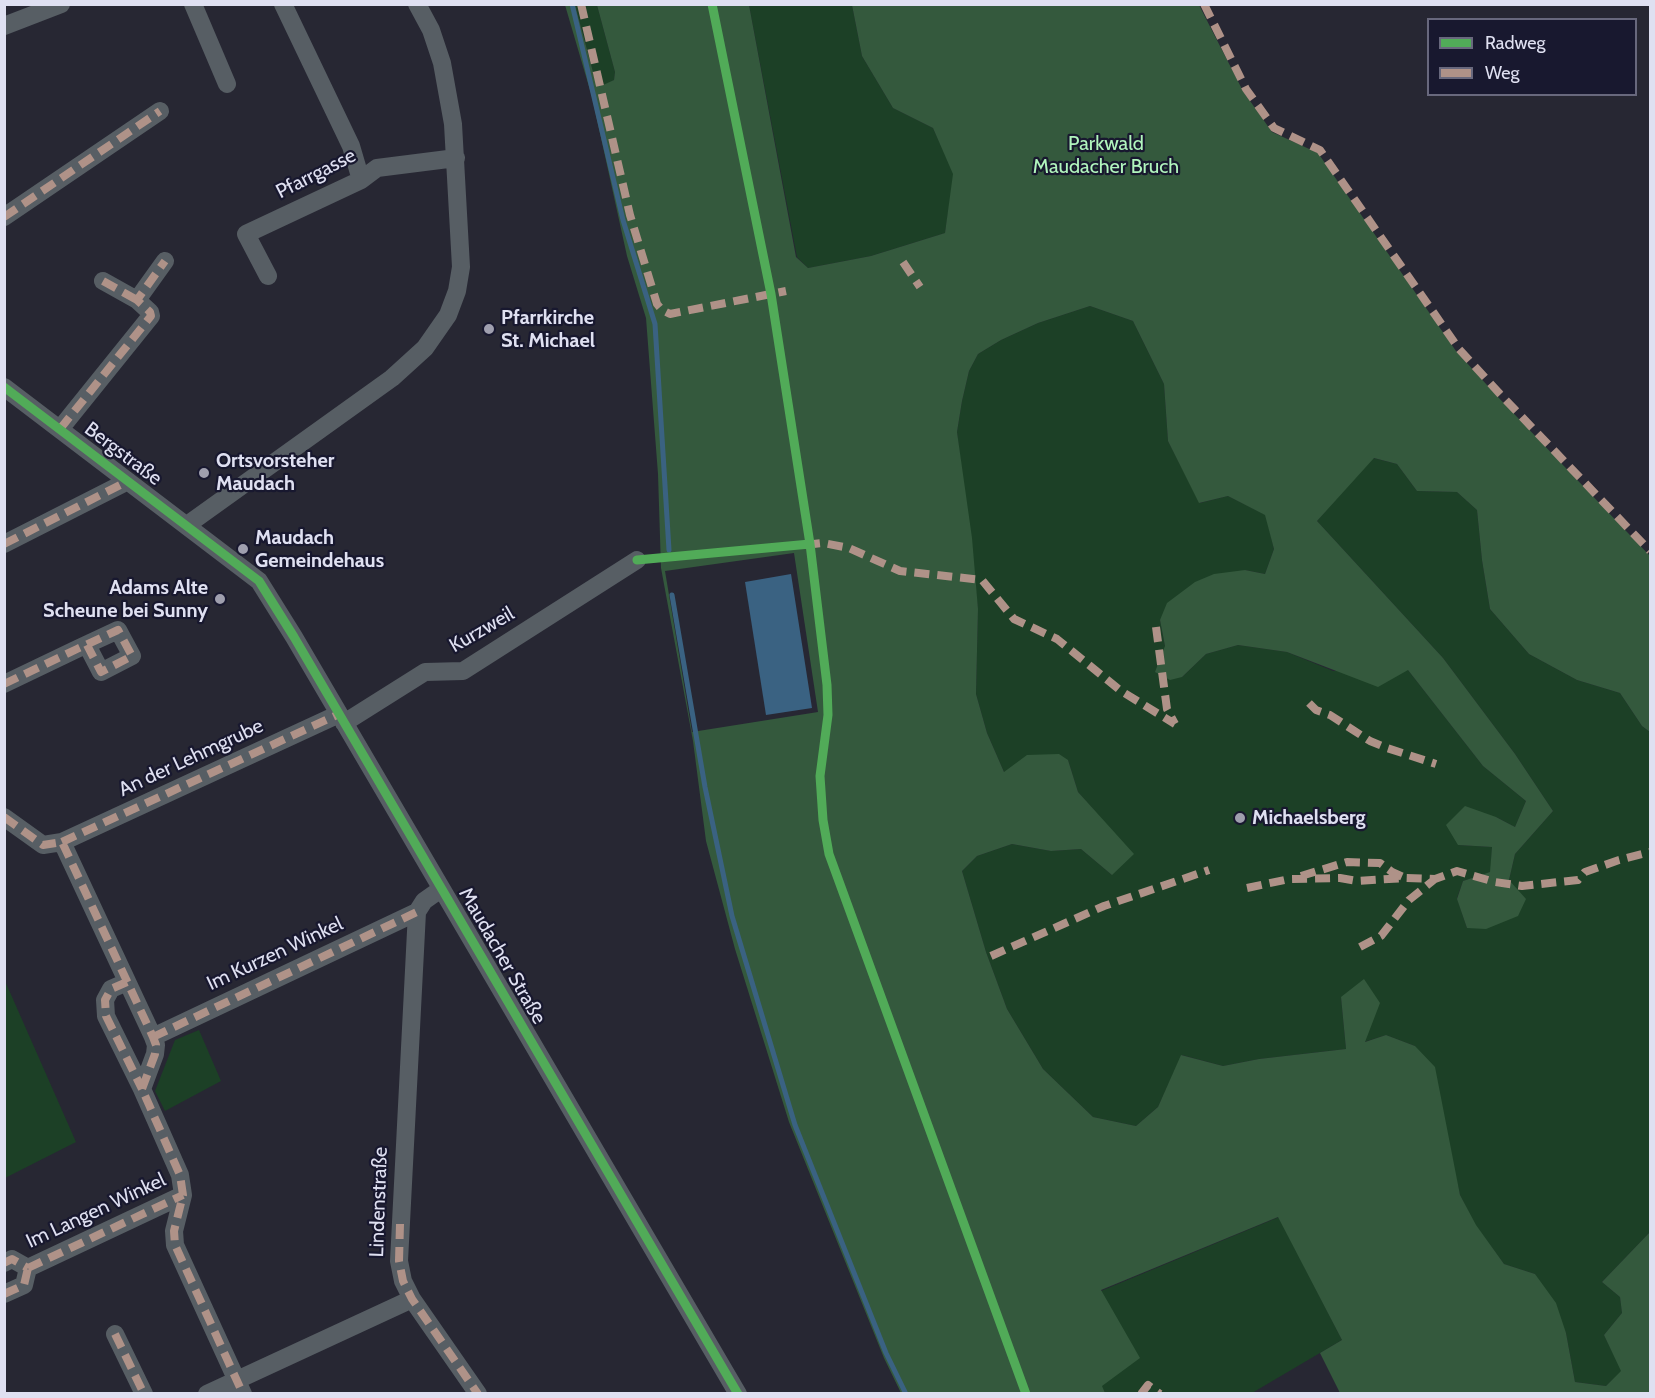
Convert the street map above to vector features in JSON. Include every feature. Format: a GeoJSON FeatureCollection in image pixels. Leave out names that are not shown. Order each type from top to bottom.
{"type":"FeatureCollection","features":[{"type":"Feature","properties":{"kind":"street"},"geometry":{"type":"LineString","coordinates":[[4,26],[61,4]]}},
{"type":"Feature","properties":{"kind":"street"},"geometry":{"type":"LineString","coordinates":[[193,4],[226,84]]}},
{"type":"Feature","properties":{"kind":"street"},"geometry":{"type":"LineString","coordinates":[[283,4],[351,146],[361,180]]}},
{"type":"Feature","properties":{"kind":"street"},"geometry":{"type":"LineString","coordinates":[[187,525],[392,378],[425,348],[448,315],[457,291],[461,267],[453,124],[442,63],[431,30],[417,4]]}},
{"type":"Feature","properties":{"kind":"street"},"geometry":{"type":"LineString","coordinates":[[4,217],[160,111]]}},
{"type":"Feature","properties":{"kind":"street","name":"Pfarrgasse"},"geometry":{"type":"LineString","coordinates":[[268,276],[246,234],[361,180],[377,168],[456,158]]}},
{"type":"Feature","properties":{"kind":"street"},"geometry":{"type":"LineString","coordinates":[[137,300],[165,261]]}},
{"type":"Feature","properties":{"kind":"street"},"geometry":{"type":"LineString","coordinates":[[60,429],[151,316],[150,312],[137,300],[103,281]]}},
{"type":"Feature","properties":{"kind":"street","name":"Bergstraße"},"geometry":{"type":"LineString","coordinates":[[4,387],[219,550]]}},
{"type":"Feature","properties":{"kind":"street"},"geometry":{"type":"LineString","coordinates":[[4,544],[128,481]]}},
{"type":"Feature","properties":{"kind":"street","name":"Maudacher Straße"},"geometry":{"type":"LineString","coordinates":[[219,550],[258,581],[294,637],[738,1394]]}},
{"type":"Feature","properties":{"kind":"street","name":"Kurzweil"},"geometry":{"type":"LineString","coordinates":[[341,718],[425,672],[463,671],[637,560]]}},
{"type":"Feature","properties":{"kind":"street"},"geometry":{"type":"LineString","coordinates":[[4,684],[87,645]]}},
{"type":"Feature","properties":{"kind":"street","name":"An der Lehmgrube"},"geometry":{"type":"LineString","coordinates":[[62,842],[341,718]]}},
{"type":"Feature","properties":{"kind":"street"},"geometry":{"type":"LineString","coordinates":[[4,817],[43,845],[62,842],[156,1045],[142,1089]]}},
{"type":"Feature","properties":{"kind":"street"},"geometry":{"type":"LineString","coordinates":[[417,912],[424,901],[441,889]]}},
{"type":"Feature","properties":{"kind":"street","name":"Im Kurzen Winkel"},"geometry":{"type":"LineString","coordinates":[[153,1037],[417,912]]}},
{"type":"Feature","properties":{"kind":"street","name":"Lindenstraße"},"geometry":{"type":"LineString","coordinates":[[417,912],[399,1261],[403,1281],[412,1299],[478,1394]]}},
{"type":"Feature","properties":{"kind":"street","name":"Im Langen Winkel"},"geometry":{"type":"LineString","coordinates":[[127,982],[111,989],[105,1000],[106,1016],[142,1089],[180,1175],[183,1195],[174,1231],[175,1245],[239,1387]]}},
{"type":"Feature","properties":{"kind":"street","name":"Im Langen Winkel"},"geometry":{"type":"LineString","coordinates":[[28,1268],[183,1195]]}},
{"type":"Feature","properties":{"kind":"street","name":"Im Langen Winkel"},"geometry":{"type":"LineString","coordinates":[[4,1263],[12,1259],[28,1268]]}},
{"type":"Feature","properties":{"kind":"street","name":"Im Langen Winkel"},"geometry":{"type":"LineString","coordinates":[[4,1294],[24,1285],[28,1268]]}},
{"type":"Feature","properties":{"kind":"street"},"geometry":{"type":"LineString","coordinates":[[207,1394],[239,1387],[412,1299]]}},
{"type":"Feature","properties":{"kind":"street"},"geometry":{"type":"LineString","coordinates":[[115,1334],[144,1394]]}},
{"type":"Feature","properties":{"kind":"green space","name":"Parkwald Maudacher Bruch"},"geometry":{"type":"Polygon","coordinates":[[[565,5],[575,5],[596,83],[603,85],[614,80],[615,72],[597,5],[749,5],[796,257],[808,268],[871,256],[945,233],[953,174],[933,128],[893,108],[862,56],[852,5],[1199,5],[1243,91],[1272,132],[1318,153],[1456,351],[1650,556],[1650,732],[1642,726],[1620,693],[1577,680],[1529,654],[1490,609],[1477,510],[1457,492],[1417,491],[1397,464],[1374,458],[1317,521],[1443,658],[1515,754],[1553,811],[1515,854],[1509,880],[1526,899],[1518,916],[1486,929],[1467,928],[1457,899],[1463,881],[1490,872],[1492,847],[1458,845],[1446,825],[1465,806],[1496,817],[1515,827],[1526,801],[1483,766],[1408,670],[1378,687],[1287,652],[1238,645],[1206,654],[1182,677],[1170,680],[1155,672],[1165,646],[1160,620],[1167,603],[1195,582],[1214,574],[1245,570],[1265,574],[1274,549],[1265,515],[1228,496],[1199,503],[1168,441],[1164,384],[1133,321],[1090,306],[1038,323],[1001,340],[978,354],[969,371],[957,432],[972,538],[978,609],[976,694],[987,733],[1004,772],[1027,755],[1059,754],[1068,760],[1078,792],[1134,854],[1112,875],[1081,849],[1051,851],[1012,844],[977,856],[962,871],[986,952],[1007,1009],[1043,1069],[1093,1117],[1136,1126],[1158,1107],[1181,1055],[1223,1066],[1259,1059],[1346,1049],[1341,997],[1364,979],[1380,1003],[1365,1042],[1386,1035],[1415,1046],[1435,1067],[1460,1195],[1476,1225],[1504,1264],[1535,1274],[1556,1303],[1566,1333],[1575,1382],[1606,1386],[1621,1371],[1604,1335],[1622,1313],[1620,1297],[1602,1282],[1650,1232],[1650,1393],[1340,1393],[1320,1353],[1342,1340],[1278,1217],[1101,1290],[1140,1358],[1102,1386],[1105,1393],[901,1393],[884,1358],[789,1122],[735,949],[706,841],[693,741],[661,568],[658,474],[646,318],[627,256],[592,97],[565,5]],[[794,553],[665,571],[692,732],[818,712],[794,553]]]}},
{"type":"Feature","properties":{"kind":"green space"},"geometry":{"type":"Polygon","coordinates":[[[575,5],[597,5],[615,72],[614,80],[603,86],[596,83],[575,5]]]}},
{"type":"Feature","properties":{"kind":"green space"},"geometry":{"type":"Polygon","coordinates":[[[749,5],[852,5],[862,56],[893,108],[933,128],[954,174],[945,233],[871,256],[808,268],[797,257],[749,5]]]}},
{"type":"Feature","properties":{"kind":"green space"},"geometry":{"type":"Polygon","coordinates":[[[1090,306],[1133,321],[1164,384],[1168,441],[1200,503],[1228,496],[1266,515],[1274,549],[1265,574],[1245,570],[1160,620],[1165,646],[1182,677],[1206,654],[1238,645],[1287,652],[1333,671],[1408,670],[1483,766],[1526,801],[1515,827],[1496,817],[1458,845],[1492,847],[1491,872],[1463,881],[1457,898],[1467,928],[1509,880],[1515,854],[1553,811],[1515,754],[1443,658],[1317,521],[1373,458],[1397,464],[1417,491],[1457,492],[1477,510],[1490,609],[1529,654],[1577,680],[1620,693],[1642,726],[1650,732],[1650,1232],[1602,1282],[1620,1297],[1622,1313],[1604,1335],[1622,1371],[1606,1386],[1575,1382],[1566,1333],[1535,1274],[1504,1264],[1475,1225],[1460,1195],[1450,1152],[1415,1046],[1386,1035],[1364,1042],[1341,997],[1346,1049],[1259,1059],[1223,1066],[1182,1055],[1158,1107],[1136,1126],[1093,1117],[1043,1069],[1007,1009],[986,952],[962,871],[977,856],[1012,844],[1051,851],[1081,849],[1112,875],[1099,816],[1078,792],[1068,760],[1004,772],[987,733],[976,694],[978,609],[957,432],[969,371],[978,354],[1001,340],[1038,323],[1090,306]]]}},
{"type":"Feature","properties":{"kind":"green space"},"geometry":{"type":"Polygon","coordinates":[[[5,981],[76,1142],[4,1178],[5,981]]]}},
{"type":"Feature","properties":{"kind":"green space"},"geometry":{"type":"Polygon","coordinates":[[[199,1030],[221,1081],[165,1111],[155,1091],[175,1040],[199,1030]]]}},
{"type":"Feature","properties":{"kind":"green space"},"geometry":{"type":"Polygon","coordinates":[[[1279,1217],[1342,1340],[1252,1393],[1105,1393],[1101,1386],[1101,1291],[1279,1217]]]}},
{"type":"Feature","properties":{"kind":"water"},"geometry":{"type":"Polygon","coordinates":[[[791,574],[812,708],[766,715],[745,582],[791,574]]]}},
{"type":"Feature","properties":{"kind":"waterway"},"geometry":{"type":"LineString","coordinates":[[572,4],[623,220],[655,324],[669,550]]}},
{"type":"Feature","properties":{"kind":"waterway"},"geometry":{"type":"LineString","coordinates":[[672,595],[705,787],[732,916],[795,1125],[886,1353],[906,1394]]}},
{"type":"Feature","properties":{"kind":"marked path"},"geometry":{"type":"LineString","coordinates":[[581,4],[630,215],[657,304],[670,314],[786,291]]}},
{"type":"Feature","properties":{"kind":"marked path"},"geometry":{"type":"LineString","coordinates":[[1204,4],[1246,89],[1274,128],[1320,150],[1459,349],[1650,551]]}},
{"type":"Feature","properties":{"kind":"marked path"},"geometry":{"type":"LineString","coordinates":[[4,217],[160,111]]}},
{"type":"Feature","properties":{"kind":"marked path"},"geometry":{"type":"LineString","coordinates":[[60,429],[151,316],[150,312],[137,300],[165,261]]}},
{"type":"Feature","properties":{"kind":"marked path"},"geometry":{"type":"LineString","coordinates":[[903,262],[920,287]]}},
{"type":"Feature","properties":{"kind":"marked path"},"geometry":{"type":"LineString","coordinates":[[103,281],[137,300]]}},
{"type":"Feature","properties":{"kind":"marked path"},"geometry":{"type":"LineString","coordinates":[[4,544],[128,481]]}},
{"type":"Feature","properties":{"kind":"marked path"},"geometry":{"type":"LineString","coordinates":[[805,545],[823,543],[849,548],[900,571],[982,580],[1014,619],[1057,639],[1121,691],[1175,724]]}},
{"type":"Feature","properties":{"kind":"marked path"},"geometry":{"type":"LineString","coordinates":[[1156,627],[1167,709],[1175,724]]}},
{"type":"Feature","properties":{"kind":"marked path"},"geometry":{"type":"LineString","coordinates":[[4,684],[118,630],[132,656],[101,672],[87,645]]}},
{"type":"Feature","properties":{"kind":"marked path"},"geometry":{"type":"LineString","coordinates":[[1309,703],[1316,710],[1330,715],[1370,741],[1436,764]]}},
{"type":"Feature","properties":{"kind":"marked path"},"geometry":{"type":"LineString","coordinates":[[62,842],[339,714]]}},
{"type":"Feature","properties":{"kind":"marked path"},"geometry":{"type":"LineString","coordinates":[[4,817],[43,845],[62,842],[153,1037],[156,1045],[155,1054],[142,1089],[180,1175],[183,1195],[174,1231],[175,1245],[243,1394]]}},
{"type":"Feature","properties":{"kind":"marked path"},"geometry":{"type":"LineString","coordinates":[[1247,888],[1289,879],[1340,878],[1357,881],[1435,879],[1457,871],[1495,882],[1522,886],[1578,880],[1585,872],[1650,852]]}},
{"type":"Feature","properties":{"kind":"marked path"},"geometry":{"type":"LineString","coordinates":[[1301,876],[1347,862],[1380,863],[1403,877]]}},
{"type":"Feature","properties":{"kind":"marked path"},"geometry":{"type":"LineString","coordinates":[[991,956],[1104,906],[1209,870]]}},
{"type":"Feature","properties":{"kind":"marked path"},"geometry":{"type":"LineString","coordinates":[[1360,947],[1381,936],[1409,900],[1435,879]]}},
{"type":"Feature","properties":{"kind":"marked path"},"geometry":{"type":"LineString","coordinates":[[153,1037],[417,912]]}},
{"type":"Feature","properties":{"kind":"marked path"},"geometry":{"type":"LineString","coordinates":[[127,982],[111,989],[105,1000],[106,1016],[142,1089]]}},
{"type":"Feature","properties":{"kind":"marked path"},"geometry":{"type":"LineString","coordinates":[[28,1268],[183,1195]]}},
{"type":"Feature","properties":{"kind":"marked path"},"geometry":{"type":"LineString","coordinates":[[400,1224],[399,1261],[403,1281],[412,1299],[478,1394]]}},
{"type":"Feature","properties":{"kind":"marked path"},"geometry":{"type":"LineString","coordinates":[[4,1263],[12,1259],[28,1268]]}},
{"type":"Feature","properties":{"kind":"marked path"},"geometry":{"type":"LineString","coordinates":[[4,1294],[24,1285],[28,1268]]}},
{"type":"Feature","properties":{"kind":"marked path"},"geometry":{"type":"LineString","coordinates":[[115,1334],[144,1394]]}},
{"type":"Feature","properties":{"kind":"marked path"},"geometry":{"type":"LineString","coordinates":[[1141,1394],[1148,1385],[1160,1394]]}},
{"type":"Feature","properties":{"kind":"cycle path"},"geometry":{"type":"LineString","coordinates":[[712,4],[771,294],[810,544],[827,685],[828,715],[820,776],[823,820],[829,854],[1026,1394]]}},
{"type":"Feature","properties":{"kind":"cycle path"},"geometry":{"type":"LineString","coordinates":[[4,387],[259,581],[738,1394]]}},
{"type":"Feature","properties":{"kind":"cycle path"},"geometry":{"type":"LineString","coordinates":[[637,560],[810,544]]}},
{"type":"Feature","properties":{"kind":"place","name":"Pfarrkirche St. Michael"},"geometry":{"type":"Point","coordinates":[489,329]}},
{"type":"Feature","properties":{"kind":"place","name":"Ortsvorsteher Maudach"},"geometry":{"type":"Point","coordinates":[204,473]}},
{"type":"Feature","properties":{"kind":"place","name":"Maudach Gemeindehaus"},"geometry":{"type":"Point","coordinates":[243,549]}},
{"type":"Feature","properties":{"kind":"place","name":"Adams Alte Scheune bei Sunny"},"geometry":{"type":"Point","coordinates":[220,599]}},
{"type":"Feature","properties":{"kind":"place","name":"Michaelsberg"},"geometry":{"type":"Point","coordinates":[1240,818]}}]}
